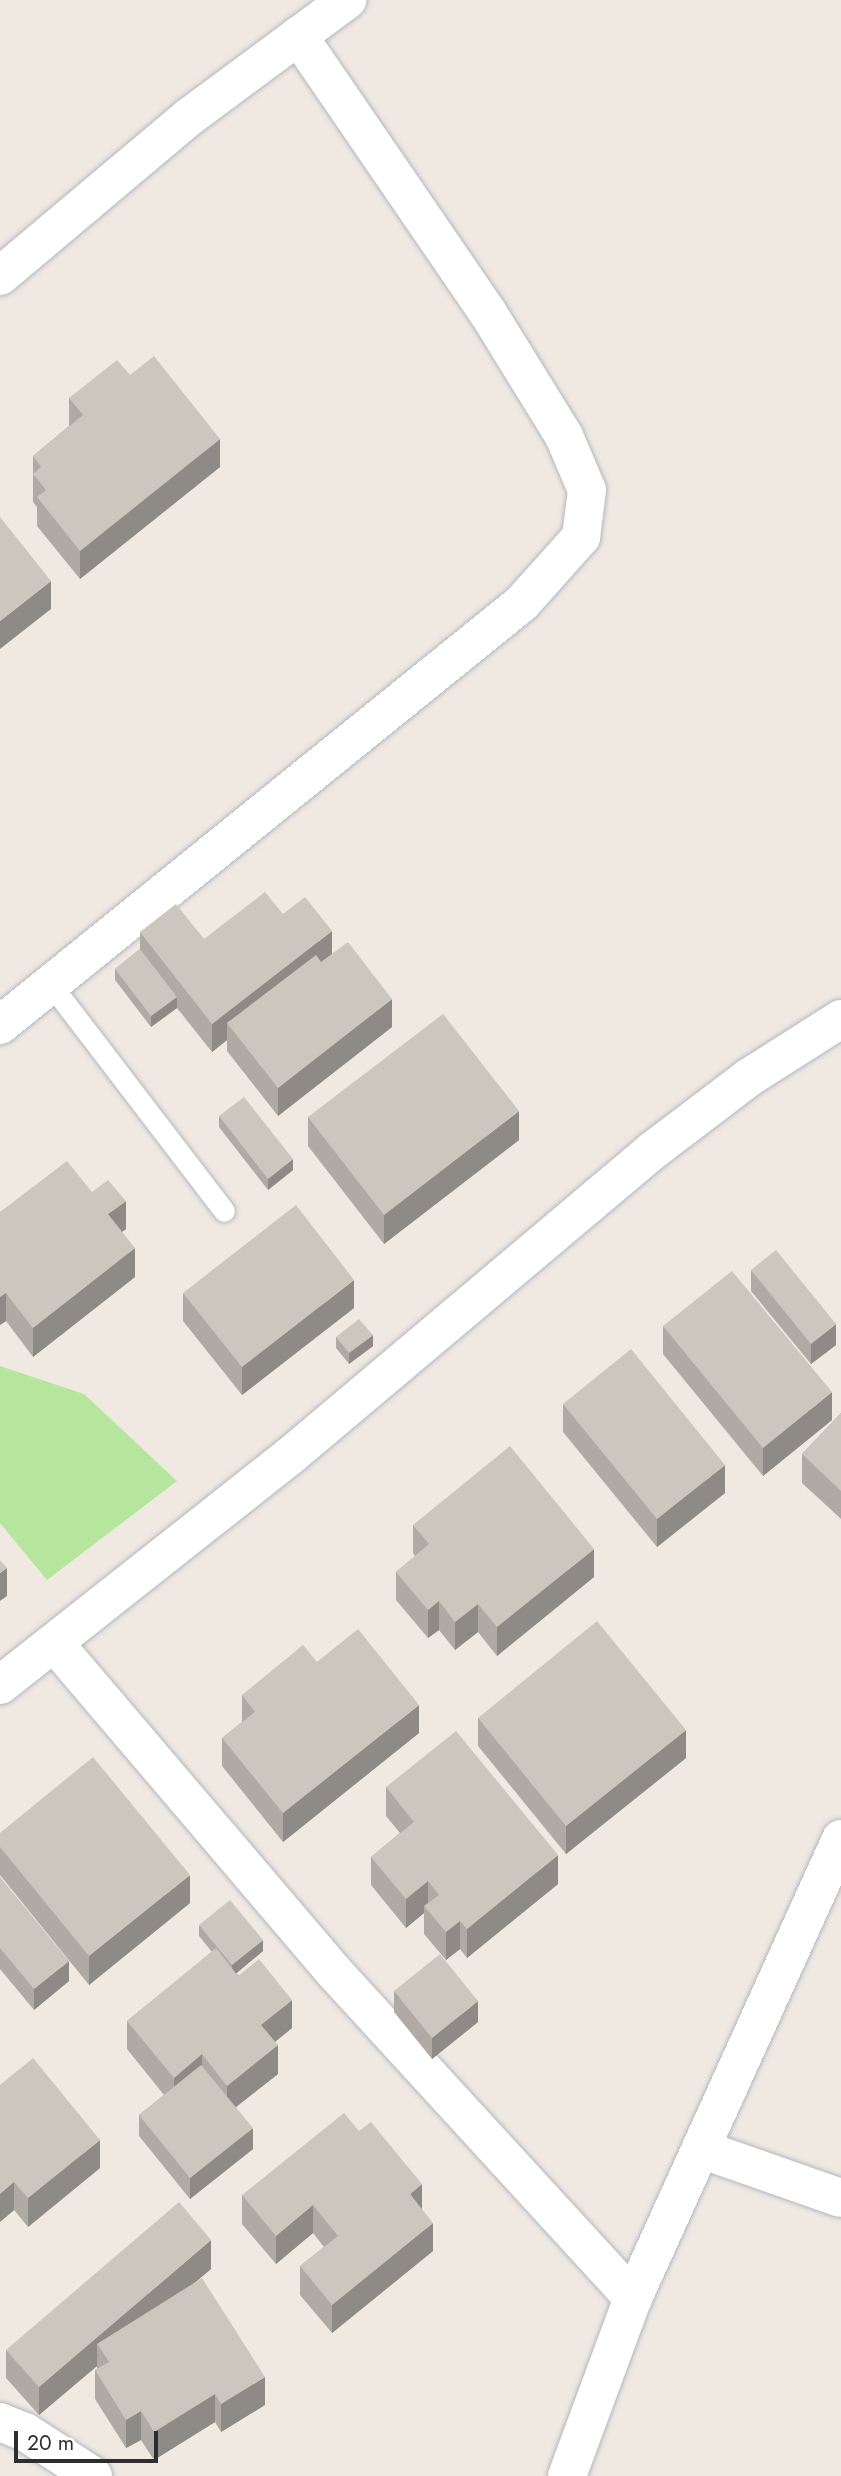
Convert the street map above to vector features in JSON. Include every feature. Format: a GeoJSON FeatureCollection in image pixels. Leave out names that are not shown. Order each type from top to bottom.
{"type":"FeatureCollection","features":[{"type":"Feature","properties":{"kind":"street"},"geometry":{"type":"LineString","coordinates":[[0,276],[189,117],[346,0]]}},
{"type":"Feature","properties":{"kind":"street"},"geometry":{"type":"LineString","coordinates":[[0,1026],[523,603],[581,537],[587,490],[564,436],[488,313],[298,36]]}},
{"type":"Feature","properties":{"kind":"street"},"geometry":{"type":"LineString","coordinates":[[0,1685],[290,1456],[652,1151],[748,1078],[841,1019]]}},
{"type":"Feature","properties":{"kind":"street"},"geometry":{"type":"LineString","coordinates":[[55,1644],[336,1974],[633,2298]]}},
{"type":"Feature","properties":{"kind":"street"},"geometry":{"type":"LineString","coordinates":[[567,2476],[633,2298],[701,2149],[826,1905],[841,1839]]}},
{"type":"Feature","properties":{"kind":"street"},"geometry":{"type":"LineString","coordinates":[[701,2149],[841,2198]]}},
{"type":"Feature","properties":{"kind":"street"},"geometry":{"type":"LineString","coordinates":[[0,2422],[26,2432],[93,2476]]}},
{"type":"Feature","properties":{"kind":"lane"},"geometry":{"type":"LineString","coordinates":[[51,986],[223,1211]]}},
{"type":"Feature","properties":{"kind":"green space"},"geometry":{"type":"Polygon","coordinates":[[[0,1366],[84,1394],[177,1481],[47,1580],[0,1523],[0,1366]]]}},
{"type":"Feature","properties":{"kind":"building"},"geometry":{"type":"Polygon","coordinates":[[[154,356],[220,439],[80,551],[37,497],[46,490],[33,474],[41,467],[33,456],[83,415],[69,398],[117,360],[130,375],[154,356]]]}},
{"type":"Feature","properties":{"kind":"building"},"geometry":{"type":"Polygon","coordinates":[[[0,517],[51,581],[0,621],[0,517]]]}},
{"type":"Feature","properties":{"kind":"building"},"geometry":{"type":"Polygon","coordinates":[[[265,892],[283,914],[305,897],[332,931],[212,1024],[140,932],[176,904],[204,939],[265,892]]]}},
{"type":"Feature","properties":{"kind":"building"},"geometry":{"type":"Polygon","coordinates":[[[348,942],[392,999],[278,1088],[227,1023],[316,955],[321,962],[348,942]]]}},
{"type":"Feature","properties":{"kind":"building"},"geometry":{"type":"Polygon","coordinates":[[[140,949],[177,997],[151,1016],[115,969],[140,949]]]}},
{"type":"Feature","properties":{"kind":"building"},"geometry":{"type":"Polygon","coordinates":[[[443,1014],[519,1111],[384,1215],[308,1117],[443,1014]]]}},
{"type":"Feature","properties":{"kind":"building"},"geometry":{"type":"Polygon","coordinates":[[[244,1097],[293,1159],[268,1179],[219,1116],[244,1097]]]}},
{"type":"Feature","properties":{"kind":"building"},"geometry":{"type":"Polygon","coordinates":[[[67,1161],[92,1192],[108,1180],[126,1201],[108,1214],[135,1248],[33,1328],[6,1293],[0,1297],[0,1212],[67,1161]]]}},
{"type":"Feature","properties":{"kind":"building"},"geometry":{"type":"Polygon","coordinates":[[[296,1205],[354,1280],[242,1367],[183,1293],[296,1205]]]}},
{"type":"Feature","properties":{"kind":"building"},"geometry":{"type":"Polygon","coordinates":[[[776,1250],[836,1324],[811,1344],[751,1270],[776,1250]]]}},
{"type":"Feature","properties":{"kind":"building"},"geometry":{"type":"Polygon","coordinates":[[[732,1271],[832,1392],[763,1448],[663,1326],[732,1271]]]}},
{"type":"Feature","properties":{"kind":"building"},"geometry":{"type":"Polygon","coordinates":[[[359,1319],[373,1335],[349,1353],[336,1337],[359,1319]]]}},
{"type":"Feature","properties":{"kind":"building"},"geometry":{"type":"Polygon","coordinates":[[[631,1349],[725,1465],[657,1519],[563,1404],[631,1349]]]}},
{"type":"Feature","properties":{"kind":"building"},"geometry":{"type":"Polygon","coordinates":[[[841,1413],[841,1491],[802,1454],[841,1413]]]}},
{"type":"Feature","properties":{"kind":"building"},"geometry":{"type":"Polygon","coordinates":[[[510,1446],[594,1549],[497,1627],[478,1604],[455,1622],[439,1601],[428,1610],[396,1572],[429,1544],[413,1525],[510,1446]]]}},
{"type":"Feature","properties":{"kind":"building"},"geometry":{"type":"Polygon","coordinates":[[[0,1560],[7,1568],[0,1573],[0,1560]]]}},
{"type":"Feature","properties":{"kind":"building"},"geometry":{"type":"Polygon","coordinates":[[[597,1621],[686,1730],[566,1826],[478,1718],[597,1621]]]}},
{"type":"Feature","properties":{"kind":"building"},"geometry":{"type":"Polygon","coordinates":[[[358,1629],[419,1705],[283,1813],[222,1738],[255,1712],[242,1695],[303,1645],[317,1662],[358,1629]]]}},
{"type":"Feature","properties":{"kind":"building"},"geometry":{"type":"Polygon","coordinates":[[[456,1731],[558,1855],[467,1929],[460,1921],[446,1932],[424,1906],[439,1895],[428,1881],[406,1899],[371,1857],[414,1822],[386,1787],[456,1731]]]}},
{"type":"Feature","properties":{"kind":"building"},"geometry":{"type":"Polygon","coordinates":[[[93,1757],[190,1875],[89,1956],[0,1847],[0,1833],[93,1757]]]}},
{"type":"Feature","properties":{"kind":"building"},"geometry":{"type":"Polygon","coordinates":[[[0,1877],[69,1961],[34,1989],[0,1948],[0,1877]]]}},
{"type":"Feature","properties":{"kind":"building"},"geometry":{"type":"Polygon","coordinates":[[[230,1900],[263,1940],[232,1965],[199,1925],[230,1900]]]}},
{"type":"Feature","properties":{"kind":"building"},"geometry":{"type":"Polygon","coordinates":[[[216,1948],[238,1976],[259,1959],[292,2000],[261,2025],[278,2045],[227,2086],[202,2054],[174,2078],[127,2021],[216,1948]]]}},
{"type":"Feature","properties":{"kind":"building"},"geometry":{"type":"Polygon","coordinates":[[[440,1954],[478,2001],[432,2038],[394,1991],[440,1954]]]}},
{"type":"Feature","properties":{"kind":"building"},"geometry":{"type":"Polygon","coordinates":[[[33,2058],[100,2140],[28,2198],[14,2182],[0,2194],[0,2085],[33,2058]]]}},
{"type":"Feature","properties":{"kind":"building"},"geometry":{"type":"Polygon","coordinates":[[[201,2065],[253,2128],[190,2178],[139,2115],[201,2065]]]}},
{"type":"Feature","properties":{"kind":"building"},"geometry":{"type":"Polygon","coordinates":[[[344,2113],[359,2131],[371,2122],[422,2184],[410,2194],[433,2223],[332,2305],[300,2266],[338,2236],[313,2205],[276,2236],[242,2195],[344,2113]]]}},
{"type":"Feature","properties":{"kind":"building"},"geometry":{"type":"Polygon","coordinates":[[[179,2202],[211,2240],[39,2387],[6,2350],[179,2202]]]}},
{"type":"Feature","properties":{"kind":"building"},"geometry":{"type":"Polygon","coordinates":[[[202,2278],[265,2377],[221,2404],[215,2394],[154,2432],[141,2411],[126,2420],[95,2370],[109,2362],[97,2344],[202,2278]]]}}]}
